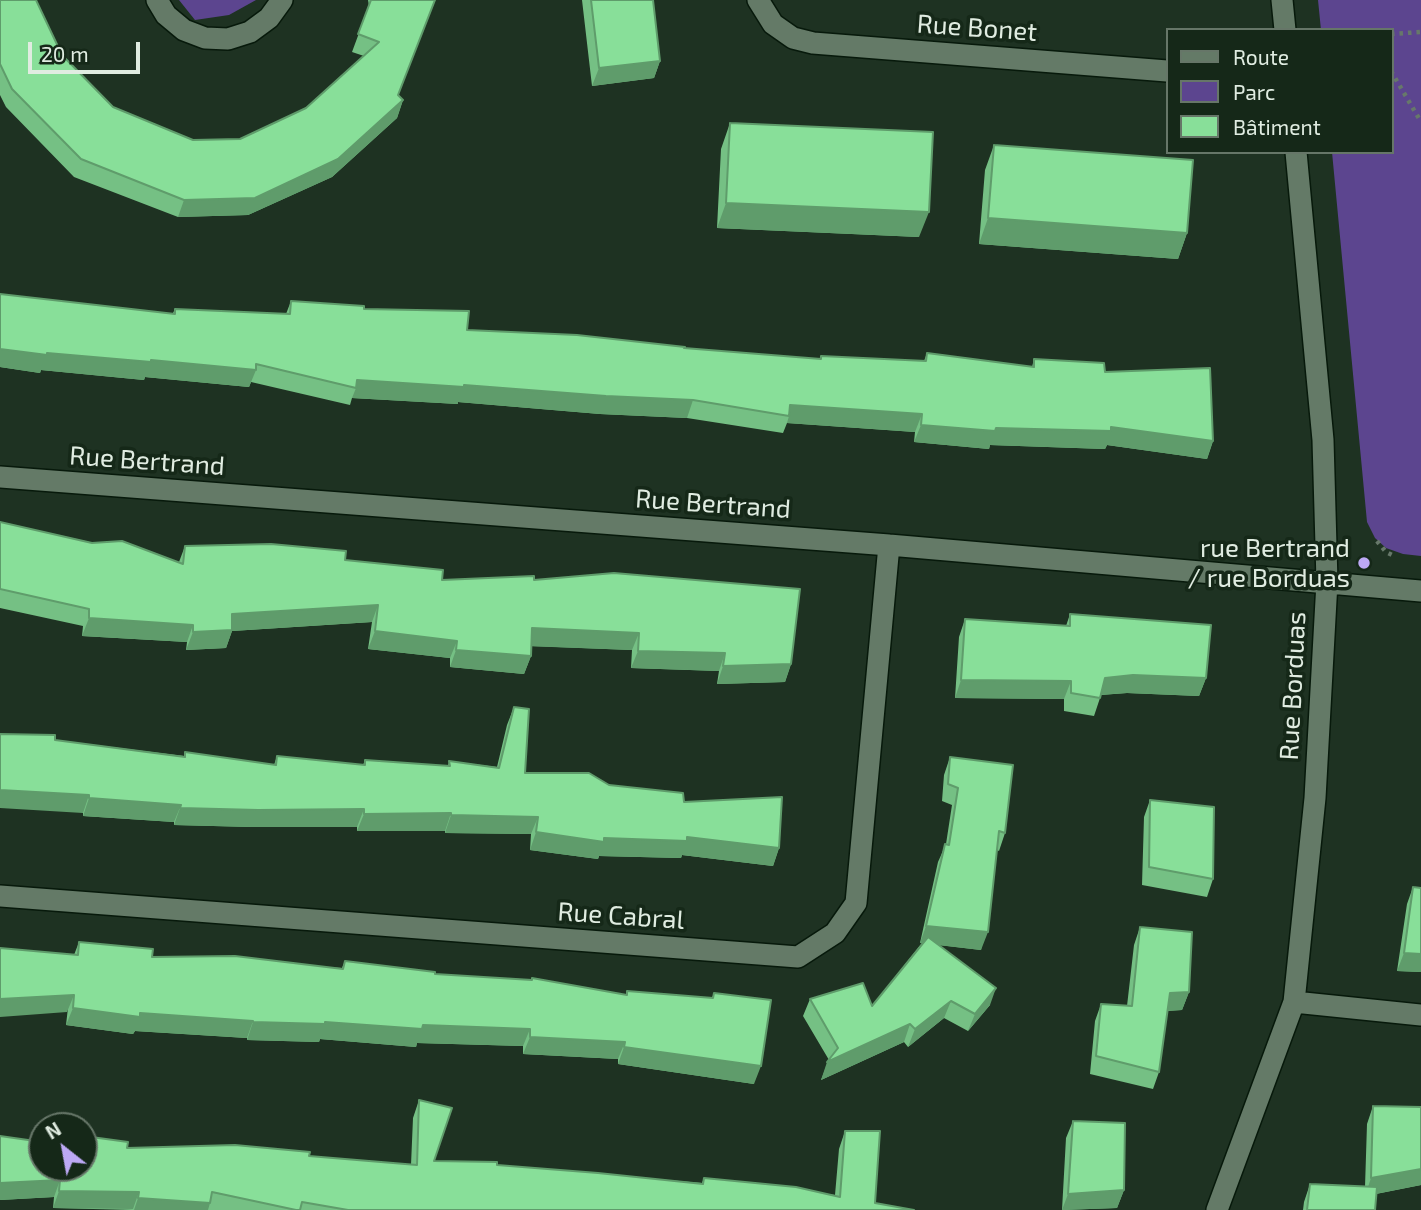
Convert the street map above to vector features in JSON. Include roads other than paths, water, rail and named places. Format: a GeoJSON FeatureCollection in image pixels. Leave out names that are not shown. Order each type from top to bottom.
{"type":"FeatureCollection","features":[{"type":"Feature","properties":{"kind":"street"},"geometry":{"type":"LineString","coordinates":[[157,0],[166,15],[184,30],[205,38],[228,39],[250,32],[269,18],[282,0]]}},
{"type":"Feature","properties":{"kind":"street","name":"Rue Bonet"},"geometry":{"type":"LineString","coordinates":[[758,0],[773,24],[793,38],[813,43],[1166,71]]}},
{"type":"Feature","properties":{"kind":"street"},"geometry":{"type":"LineString","coordinates":[[1282,0],[1285,28]]}},
{"type":"Feature","properties":{"kind":"street","name":"Rue Borduas"},"geometry":{"type":"LineString","coordinates":[[1217,1210],[1294,1002],[1315,798],[1327,582],[1323,440],[1296,154]]}},
{"type":"Feature","properties":{"kind":"street","name":"Rue Bertrand"},"geometry":{"type":"LineString","coordinates":[[0,477],[889,545],[1421,591]]}},
{"type":"Feature","properties":{"kind":"street","name":"Rue Cabral"},"geometry":{"type":"LineString","coordinates":[[0,896],[798,957],[835,933],[856,904],[889,545]]}},
{"type":"Feature","properties":{"kind":"street"},"geometry":{"type":"LineString","coordinates":[[1294,1002],[1421,1015]]}},
{"type":"Feature","properties":{"kind":"place","name":"rue Bertrand / rue Borduas"},"geometry":{"type":"Point","coordinates":[1364,563]}}]}
